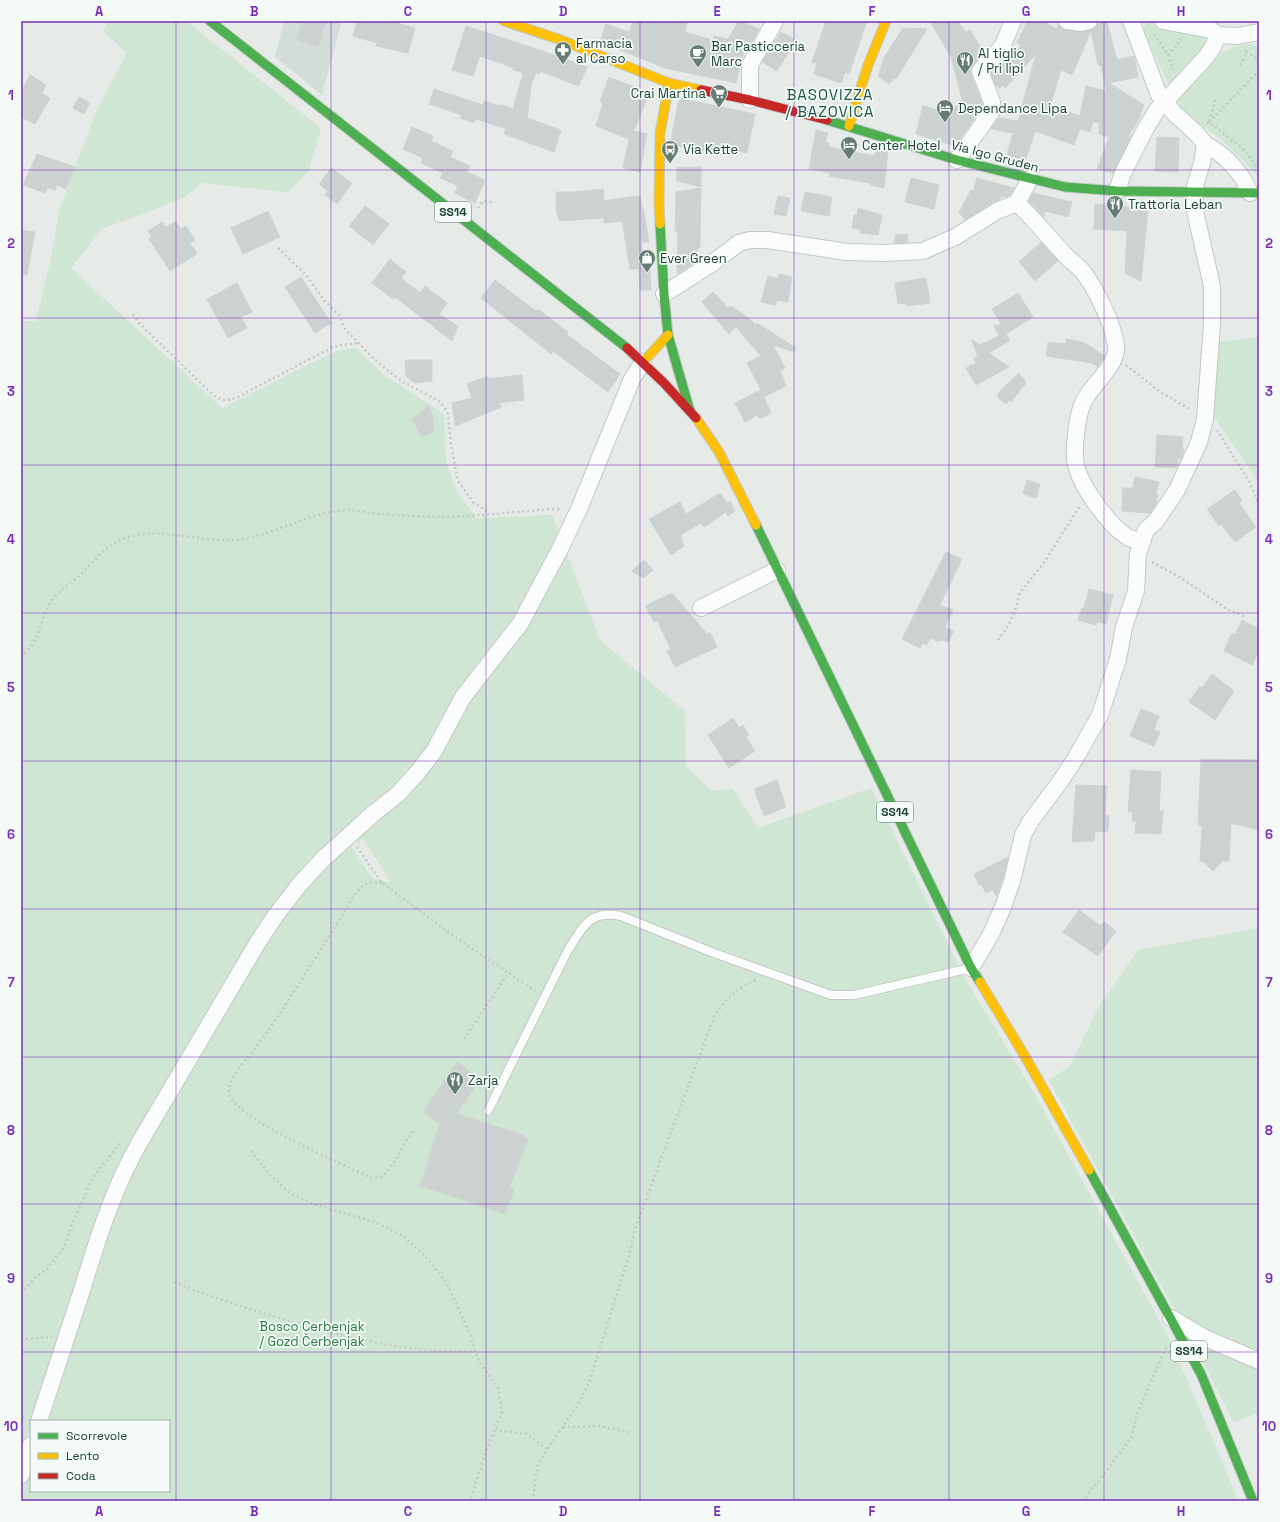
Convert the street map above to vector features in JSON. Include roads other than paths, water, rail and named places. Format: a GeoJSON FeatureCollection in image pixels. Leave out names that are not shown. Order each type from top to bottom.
{"type":"FeatureCollection","features":[{"type":"Feature","properties":{"kind":"main road","name":"SS14"},"geometry":{"type":"LineString","coordinates":[[210,21],[643,362],[666,384],[690,411],[709,436],[732,477],[971,968],[1023,1053],[1200,1374],[1253,1501]]}},
{"type":"Feature","properties":{"kind":"main road","name":"Via Igo Gruden"},"geometry":{"type":"LineString","coordinates":[[504,21],[560,40],[669,83],[750,100],[849,126],[957,160],[1030,179],[1065,187],[1117,191],[1254,193]]}},
{"type":"Feature","properties":{"kind":"main road"},"geometry":{"type":"LineString","coordinates":[[849,126],[868,65],[886,21]]}},
{"type":"Feature","properties":{"kind":"main road"},"geometry":{"type":"LineString","coordinates":[[669,83],[660,133],[659,172],[659,203],[664,294],[668,334],[690,411]]}},
{"type":"Feature","properties":{"kind":"main road"},"geometry":{"type":"LineString","coordinates":[[643,362],[668,334]]}},
{"type":"Feature","properties":{"kind":"street"},"geometry":{"type":"LineString","coordinates":[[750,100],[750,65],[775,21]]}},
{"type":"Feature","properties":{"kind":"street"},"geometry":{"type":"LineString","coordinates":[[957,160],[992,111],[992,102],[980,72],[1002,48],[1013,21]]}},
{"type":"Feature","properties":{"kind":"street"},"geometry":{"type":"LineString","coordinates":[[1067,21],[1081,23],[1089,21]]}},
{"type":"Feature","properties":{"kind":"street"},"geometry":{"type":"LineString","coordinates":[[1131,21],[1159,95],[1164,102],[1197,134],[1205,144],[1216,149],[1234,167],[1254,193]]}},
{"type":"Feature","properties":{"kind":"street"},"geometry":{"type":"LineString","coordinates":[[1158,26],[1211,30],[1217,35],[1238,36],[1259,32]]}},
{"type":"Feature","properties":{"kind":"street"},"geometry":{"type":"LineString","coordinates":[[1117,191],[1123,173],[1157,110],[1177,86],[1207,56],[1214,46],[1217,35]]}},
{"type":"Feature","properties":{"kind":"street"},"geometry":{"type":"LineString","coordinates":[[971,968],[991,934],[1003,907],[1012,881],[1023,835],[1030,822],[1075,759],[1100,715],[1118,659],[1124,627],[1136,591],[1141,547],[1146,530],[1156,521],[1177,490],[1199,442],[1205,419],[1212,324],[1212,291],[1209,270],[1195,211],[1194,193],[1205,144]]}},
{"type":"Feature","properties":{"kind":"street"},"geometry":{"type":"LineString","coordinates":[[664,294],[711,264],[739,243],[750,240],[768,240],[847,252],[884,253],[923,251],[955,237],[997,211],[1017,203],[1030,179]]}},
{"type":"Feature","properties":{"kind":"street"},"geometry":{"type":"LineString","coordinates":[[1017,203],[1068,258],[1086,275],[1106,314],[1116,346],[1115,356],[1086,397],[1081,408],[1075,460],[1088,494],[1118,529],[1127,537],[1136,540],[1141,547]]}},
{"type":"Feature","properties":{"kind":"street"},"geometry":{"type":"LineString","coordinates":[[39,1420],[66,1341],[92,1256],[126,1165],[258,942],[276,915],[308,875],[349,835],[398,794],[434,751],[463,697],[520,624],[579,510],[632,379],[643,362]]}},
{"type":"Feature","properties":{"kind":"street"},"geometry":{"type":"LineString","coordinates":[[701,608],[777,570]]}},
{"type":"Feature","properties":{"kind":"street"},"geometry":{"type":"LineString","coordinates":[[1173,1323],[1259,1361]]}},
{"type":"Feature","properties":{"kind":"street"},"geometry":{"type":"LineString","coordinates":[[21,1475],[30,1447]]}},
{"type":"Feature","properties":{"kind":"lane"},"geometry":{"type":"LineString","coordinates":[[488,1111],[567,952],[583,928],[593,917],[607,914],[629,919],[771,974],[831,995],[854,996],[971,968]]}},
{"type":"Feature","properties":{"kind":"place","name":"Farmacia al Carso"},"geometry":{"type":"Point","coordinates":[563,65]}},
{"type":"Feature","properties":{"kind":"place","name":"Bar Pasticceria Marc"},"geometry":{"type":"Point","coordinates":[698,68]}},
{"type":"Feature","properties":{"kind":"place","name":"Al tiglio / Pri lipi"},"geometry":{"type":"Point","coordinates":[965,75]}},
{"type":"Feature","properties":{"kind":"place","name":"Crai Martina"},"geometry":{"type":"Point","coordinates":[719,108]}},
{"type":"Feature","properties":{"kind":"place","name":"Dependance Lipa"},"geometry":{"type":"Point","coordinates":[945,123]}},
{"type":"Feature","properties":{"kind":"place","name":"Center Hotel"},"geometry":{"type":"Point","coordinates":[849,160]}},
{"type":"Feature","properties":{"kind":"place","name":"Via Kette"},"geometry":{"type":"Point","coordinates":[670,164]}},
{"type":"Feature","properties":{"kind":"place","name":"Trattoria Leban"},"geometry":{"type":"Point","coordinates":[1115,219]}},
{"type":"Feature","properties":{"kind":"place","name":"Ever Green"},"geometry":{"type":"Point","coordinates":[647,273]}},
{"type":"Feature","properties":{"kind":"place","name":"Zarja"},"geometry":{"type":"Point","coordinates":[455,1095]}},
{"type":"Feature","properties":{"kind":"district","name":"BASOVIZZA / BAZOVICA"},"geometry":{"type":"Point","coordinates":[830,102]}},
{"type":"Feature","properties":{"kind":"park label","name":"Bosco Cerbenjak / Gozd Čerbenjak"},"geometry":{"type":"Point","coordinates":[312,1334]}}]}
